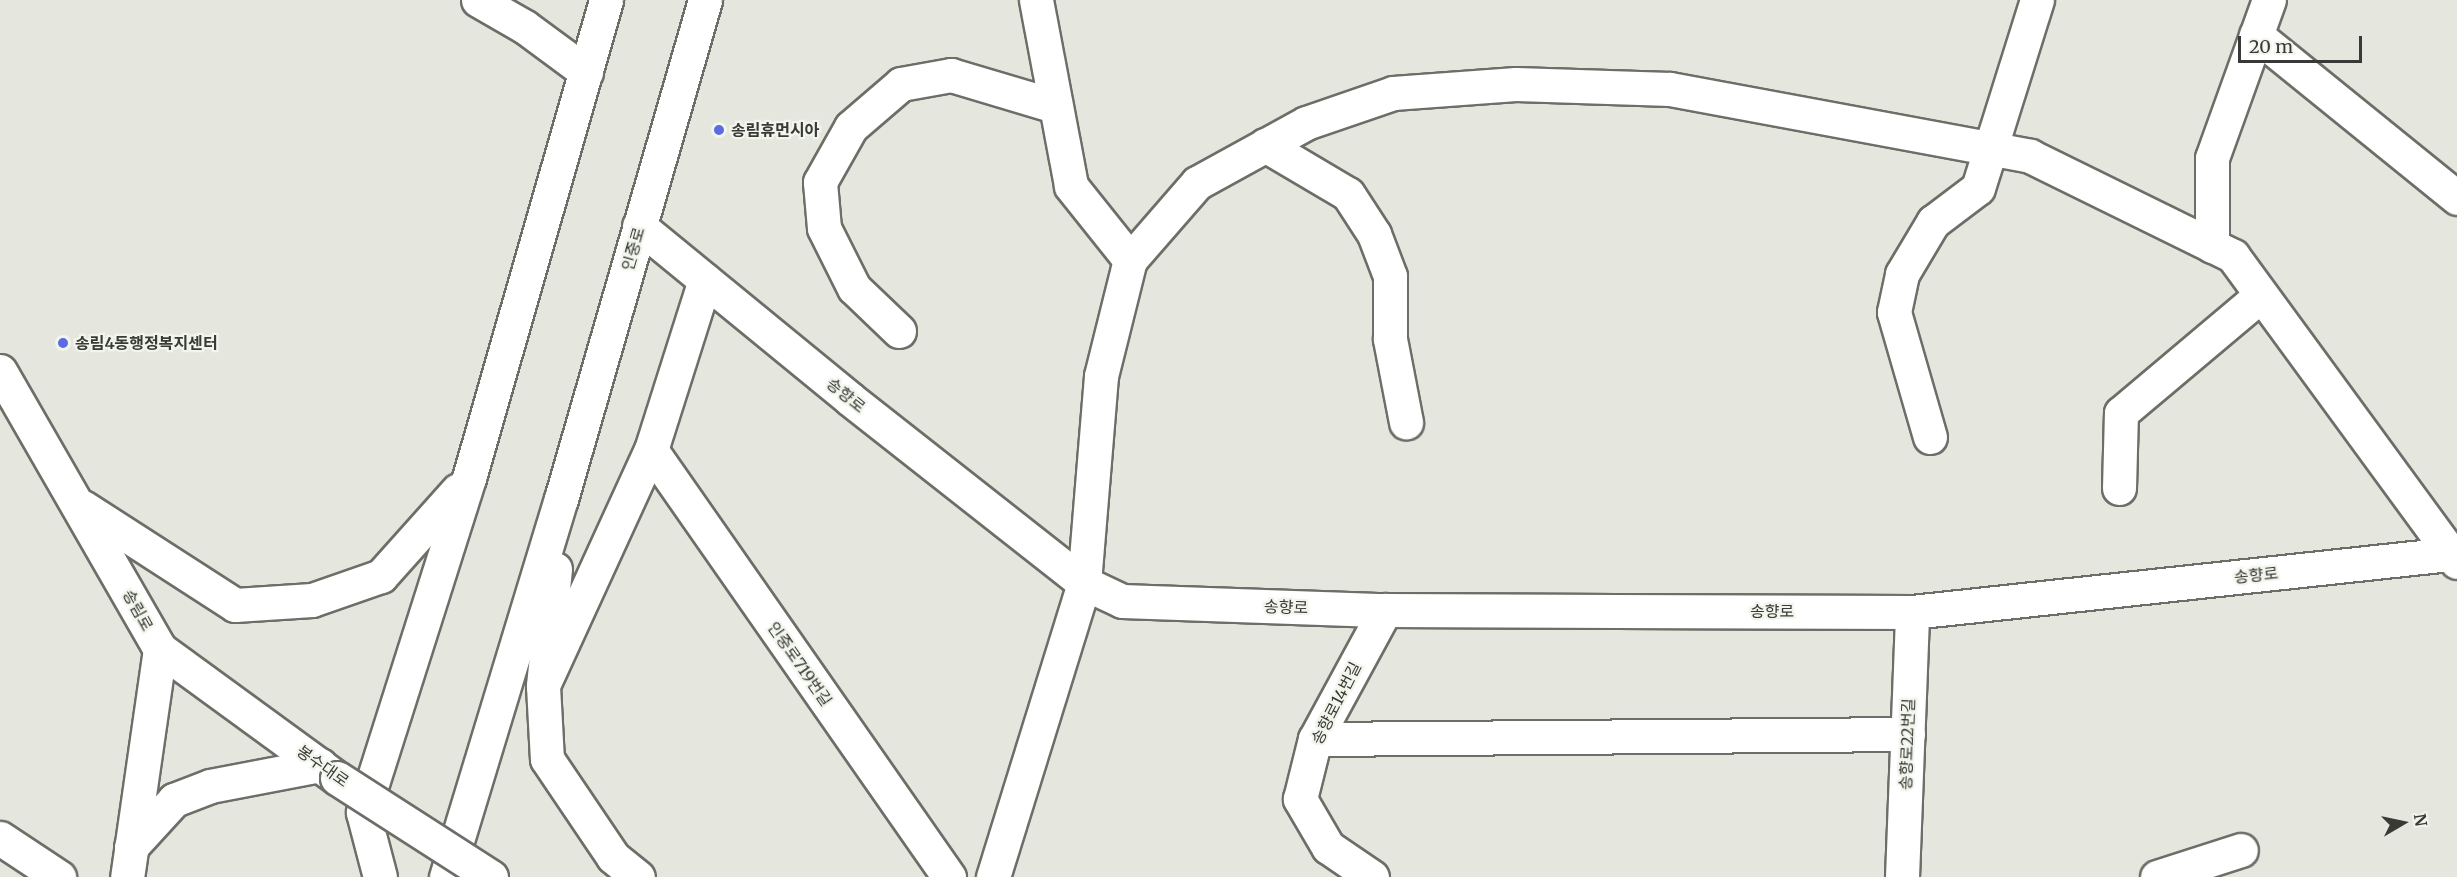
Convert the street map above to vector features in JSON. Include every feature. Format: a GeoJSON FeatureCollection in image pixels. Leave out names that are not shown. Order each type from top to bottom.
{"type":"FeatureCollection","features":[{"type":"Feature","properties":{"kind":"main road"},"geometry":{"type":"LineString","coordinates":[[477,0],[525,27],[586,72]]}},
{"type":"Feature","properties":{"kind":"main road"},"geometry":{"type":"LineString","coordinates":[[380,877],[363,812],[469,478],[606,0]]}},
{"type":"Feature","properties":{"kind":"main road","name":"인중로"},"geometry":{"type":"LineString","coordinates":[[561,499],[705,0]]}},
{"type":"Feature","properties":{"kind":"main road"},"geometry":{"type":"LineString","coordinates":[[1036,0],[1071,186],[1130,260]]}},
{"type":"Feature","properties":{"kind":"main road"},"geometry":{"type":"LineString","coordinates":[[1930,437],[1894,312],[1902,274],[1933,222],[1978,188],[2037,0]]}},
{"type":"Feature","properties":{"kind":"main road"},"geometry":{"type":"LineString","coordinates":[[2212,246],[2212,158],[2269,0]]}},
{"type":"Feature","properties":{"kind":"main road"},"geometry":{"type":"LineString","coordinates":[[2256,35],[2457,198]]}},
{"type":"Feature","properties":{"kind":"main road"},"geometry":{"type":"LineString","coordinates":[[898,331],[854,288],[824,228],[820,182],[851,127],[901,84],[951,75],[1055,106]]}},
{"type":"Feature","properties":{"kind":"main road"},"geometry":{"type":"LineString","coordinates":[[993,877],[1084,583],[1101,376],[1130,260],[1197,183],[1306,123],[1393,93],[1516,84],[1670,89],[2030,156],[2233,256],[2453,558]]}},
{"type":"Feature","properties":{"kind":"main road"},"geometry":{"type":"LineString","coordinates":[[1265,145],[1348,194],[1374,234],[1390,276],[1390,339],[1406,422]]}},
{"type":"Feature","properties":{"kind":"main road","name":"송향로"},"geometry":{"type":"LineString","coordinates":[[639,226],[1084,583],[1122,601],[1385,610],[1912,612],[2453,558]]}},
{"type":"Feature","properties":{"kind":"main road"},"geometry":{"type":"LineString","coordinates":[[543,686],[651,450],[705,280]]}},
{"type":"Feature","properties":{"kind":"main road"},"geometry":{"type":"LineString","coordinates":[[2119,488],[2121,413],[2261,295]]}},
{"type":"Feature","properties":{"kind":"main road","name":"송림로"},"geometry":{"type":"LineString","coordinates":[[0,371],[80,505],[160,648],[129,862]]}},
{"type":"Feature","properties":{"kind":"main road","name":"인중로719번길"},"geometry":{"type":"LineString","coordinates":[[651,450],[949,877]]}},
{"type":"Feature","properties":{"kind":"main road"},"geometry":{"type":"LineString","coordinates":[[80,505],[235,605],[312,600],[381,576],[469,478]]}},
{"type":"Feature","properties":{"kind":"main road"},"geometry":{"type":"LineString","coordinates":[[561,499],[543,686],[546,759],[613,858],[638,877]]}},
{"type":"Feature","properties":{"kind":"main road"},"geometry":{"type":"LineString","coordinates":[[446,877],[561,499]]}},
{"type":"Feature","properties":{"kind":"main road","name":"송향로14번길"},"geometry":{"type":"LineString","coordinates":[[1372,877],[1328,847],[1300,799],[1316,739],[1385,610]]}},
{"type":"Feature","properties":{"kind":"main road","name":"송향로22번길"},"geometry":{"type":"LineString","coordinates":[[1902,877],[1912,612]]}},
{"type":"Feature","properties":{"kind":"main road","name":"봉수대로"},"geometry":{"type":"LineString","coordinates":[[160,648],[329,771],[491,877]]}},
{"type":"Feature","properties":{"kind":"main road"},"geometry":{"type":"LineString","coordinates":[[1316,739],[1908,734]]}},
{"type":"Feature","properties":{"kind":"main road"},"geometry":{"type":"LineString","coordinates":[[129,862],[174,800],[210,786],[329,771]]}},
{"type":"Feature","properties":{"kind":"main road"},"geometry":{"type":"LineString","coordinates":[[0,838],[59,877]]}},
{"type":"Feature","properties":{"kind":"main road"},"geometry":{"type":"LineString","coordinates":[[2157,877],[2241,850]]}},
{"type":"Feature","properties":{"kind":"place","name":"송림휴먼시아"},"geometry":{"type":"Point","coordinates":[719,130]}},
{"type":"Feature","properties":{"kind":"place","name":"송림4동행정복지센터"},"geometry":{"type":"Point","coordinates":[63,343]}}]}
